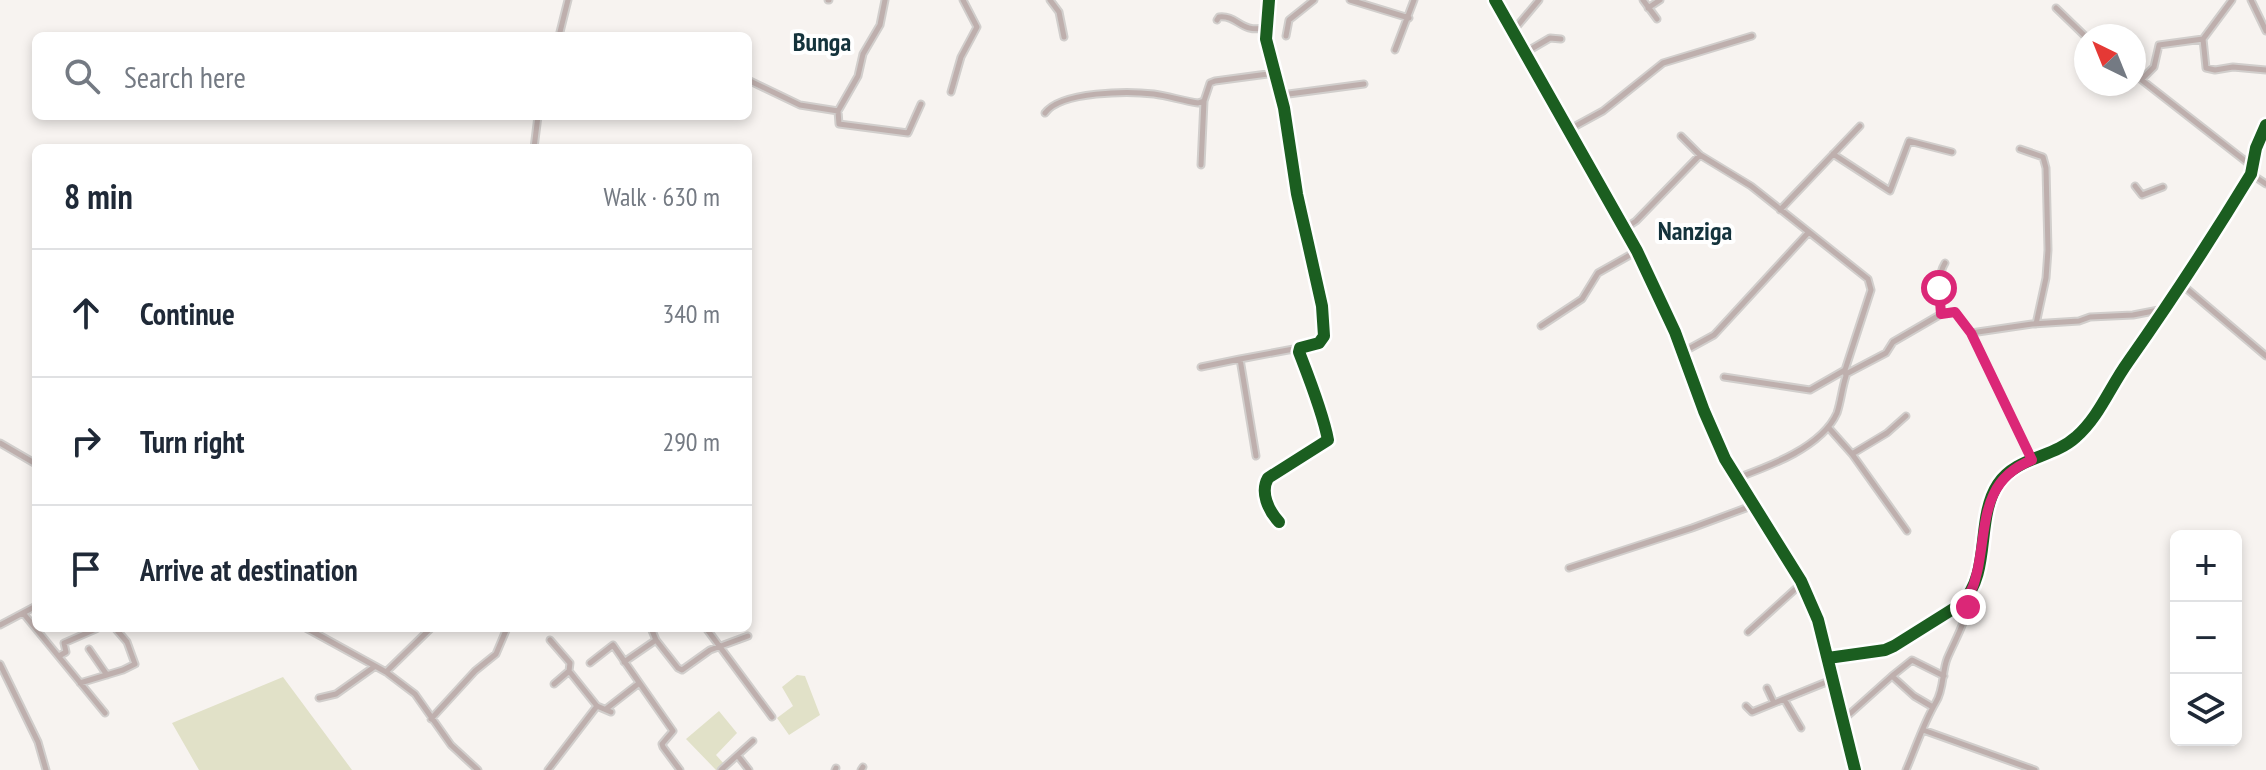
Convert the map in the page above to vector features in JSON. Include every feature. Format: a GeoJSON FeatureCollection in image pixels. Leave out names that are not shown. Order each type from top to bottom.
{"type":"FeatureCollection","features":[{"type":"Feature","properties":{"kind":"street"},"geometry":{"type":"LineString","coordinates":[[560,32],[568,0]]}},
{"type":"Feature","properties":{"kind":"street"},"geometry":{"type":"LineString","coordinates":[[885,0],[880,25],[863,54],[858,76],[838,111],[840,125],[908,133],[921,104]]}},
{"type":"Feature","properties":{"kind":"street"},"geometry":{"type":"LineString","coordinates":[[951,92],[961,57],[977,27],[963,0]]}},
{"type":"Feature","properties":{"kind":"street"},"geometry":{"type":"LineString","coordinates":[[1050,0],[1059,12],[1064,37]]}},
{"type":"Feature","properties":{"kind":"street"},"geometry":{"type":"LineString","coordinates":[[1201,367],[1300,348],[1319,343],[1324,336],[1322,306],[1265,28],[1269,0]]}},
{"type":"Feature","properties":{"kind":"street"},"geometry":{"type":"LineString","coordinates":[[1286,36],[1289,20],[1314,0]]}},
{"type":"Feature","properties":{"kind":"street"},"geometry":{"type":"LineString","coordinates":[[1350,0],[1409,18]]}},
{"type":"Feature","properties":{"kind":"street"},"geometry":{"type":"LineString","coordinates":[[1395,50],[1414,0]]}},
{"type":"Feature","properties":{"kind":"street"},"geometry":{"type":"LineString","coordinates":[[1495,0],[1637,251],[1683,352],[1725,459],[1802,583],[1818,620],[1855,770]]}},
{"type":"Feature","properties":{"kind":"street"},"geometry":{"type":"LineString","coordinates":[[1513,31],[1539,0]]}},
{"type":"Feature","properties":{"kind":"street"},"geometry":{"type":"LineString","coordinates":[[1643,0],[1657,19]]}},
{"type":"Feature","properties":{"kind":"street"},"geometry":{"type":"LineString","coordinates":[[1648,8],[1660,0]]}},
{"type":"Feature","properties":{"kind":"street"},"geometry":{"type":"LineString","coordinates":[[2232,0],[2201,43],[2208,70],[2233,67],[2266,70]]}},
{"type":"Feature","properties":{"kind":"street"},"geometry":{"type":"LineString","coordinates":[[2251,0],[2266,31]]}},
{"type":"Feature","properties":{"kind":"street"},"geometry":{"type":"LineString","coordinates":[[2056,8],[2074,25]]}},
{"type":"Feature","properties":{"kind":"street"},"geometry":{"type":"LineString","coordinates":[[1217,20],[1228,16],[1245,28],[1265,28]]}},
{"type":"Feature","properties":{"kind":"street"},"geometry":{"type":"LineString","coordinates":[[1570,129],[1603,111],[1663,63],[1752,36]]}},
{"type":"Feature","properties":{"kind":"street"},"geometry":{"type":"LineString","coordinates":[[1526,52],[1550,38],[1561,39]]}},
{"type":"Feature","properties":{"kind":"street"},"geometry":{"type":"LineString","coordinates":[[2146,75],[2154,67],[2159,45],[2203,39]]}},
{"type":"Feature","properties":{"kind":"street"},"geometry":{"type":"LineString","coordinates":[[1201,165],[1204,101],[1210,83],[1275,73]]}},
{"type":"Feature","properties":{"kind":"street"},"geometry":{"type":"LineString","coordinates":[[752,82],[800,105],[838,111]]}},
{"type":"Feature","properties":{"kind":"street"},"geometry":{"type":"LineString","coordinates":[[2146,82],[2266,184]]}},
{"type":"Feature","properties":{"kind":"street"},"geometry":{"type":"LineString","coordinates":[[1281,95],[1364,84]]}},
{"type":"Feature","properties":{"kind":"street"},"geometry":{"type":"LineString","coordinates":[[1045,113],[1051,105],[1063,100],[1132,92],[1198,103],[1204,101]]}},
{"type":"Feature","properties":{"kind":"street"},"geometry":{"type":"LineString","coordinates":[[534,144],[538,120]]}},
{"type":"Feature","properties":{"kind":"street"},"geometry":{"type":"LineString","coordinates":[[1828,658],[1885,650],[1963,602],[1975,584],[1991,497],[2009,472],[2075,439],[2104,402],[2252,171],[2256,148],[2266,125]]}},
{"type":"Feature","properties":{"kind":"street"},"geometry":{"type":"LineString","coordinates":[[1780,210],[1860,126]]}},
{"type":"Feature","properties":{"kind":"street"},"geometry":{"type":"LineString","coordinates":[[1681,136],[1700,155],[1737,176],[1808,233],[1814,234],[1868,279],[1871,290],[1845,372],[1838,410],[1828,427],[1802,447],[1737,478]]}},
{"type":"Feature","properties":{"kind":"street"},"geometry":{"type":"LineString","coordinates":[[1833,154],[1890,191],[1909,141],[1952,152]]}},
{"type":"Feature","properties":{"kind":"street"},"geometry":{"type":"LineString","coordinates":[[2020,149],[2043,157],[2046,168],[2048,250],[2046,278],[2036,324]]}},
{"type":"Feature","properties":{"kind":"street"},"geometry":{"type":"LineString","coordinates":[[1624,229],[1636,221],[1700,155]]}},
{"type":"Feature","properties":{"kind":"street"},"geometry":{"type":"LineString","coordinates":[[2135,186],[2142,195],[2163,187]]}},
{"type":"Feature","properties":{"kind":"street"},"geometry":{"type":"LineString","coordinates":[[1683,352],[1714,335],[1808,233]]}},
{"type":"Feature","properties":{"kind":"street"},"geometry":{"type":"LineString","coordinates":[[1541,326],[1582,299],[1598,273],[1637,251]]}},
{"type":"Feature","properties":{"kind":"street"},"geometry":{"type":"LineString","coordinates":[[1941,314],[1939,288],[1945,263]]}},
{"type":"Feature","properties":{"kind":"street"},"geometry":{"type":"LineString","coordinates":[[2180,283],[2266,356]]}},
{"type":"Feature","properties":{"kind":"street"},"geometry":{"type":"LineString","coordinates":[[1971,333],[2165,309]]}},
{"type":"Feature","properties":{"kind":"street"},"geometry":{"type":"LineString","coordinates":[[1724,377],[1810,390],[1886,353],[1893,342],[1941,314],[1955,312],[1971,333],[2032,460]]}},
{"type":"Feature","properties":{"kind":"street"},"geometry":{"type":"LineString","coordinates":[[1279,522],[1268,508],[1264,484],[1268,478],[1328,440],[1300,348]]}},
{"type":"Feature","properties":{"kind":"street"},"geometry":{"type":"LineString","coordinates":[[1240,359],[1256,456]]}},
{"type":"Feature","properties":{"kind":"street"},"geometry":{"type":"LineString","coordinates":[[1852,454],[1887,433],[1906,416]]}},
{"type":"Feature","properties":{"kind":"street"},"geometry":{"type":"LineString","coordinates":[[1828,427],[1852,454],[1907,531]]}},
{"type":"Feature","properties":{"kind":"street"},"geometry":{"type":"LineString","coordinates":[[0,443],[32,462]]}},
{"type":"Feature","properties":{"kind":"street"},"geometry":{"type":"LineString","coordinates":[[1569,568],[1754,505]]}},
{"type":"Feature","properties":{"kind":"street"},"geometry":{"type":"LineString","coordinates":[[1748,632],[1802,583]]}},
{"type":"Feature","properties":{"kind":"street"},"geometry":{"type":"LineString","coordinates":[[1906,770],[1931,706],[1936,703],[1947,658],[1966,617],[1968,607],[1963,602]]}},
{"type":"Feature","properties":{"kind":"street"},"geometry":{"type":"LineString","coordinates":[[0,625],[32,608]]}},
{"type":"Feature","properties":{"kind":"street"},"geometry":{"type":"LineString","coordinates":[[23,613],[32,624]]}},
{"type":"Feature","properties":{"kind":"street"},"geometry":{"type":"LineString","coordinates":[[39,632],[105,713]]}},
{"type":"Feature","properties":{"kind":"street"},"geometry":{"type":"LineString","coordinates":[[59,656],[66,652],[64,643],[89,632]]}},
{"type":"Feature","properties":{"kind":"street"},"geometry":{"type":"LineString","coordinates":[[80,683],[135,664],[127,642],[118,632]]}},
{"type":"Feature","properties":{"kind":"street"},"geometry":{"type":"LineString","coordinates":[[313,632],[386,672],[415,694],[451,745],[478,770]]}},
{"type":"Feature","properties":{"kind":"street"},"geometry":{"type":"LineString","coordinates":[[386,672],[427,632]]}},
{"type":"Feature","properties":{"kind":"street"},"geometry":{"type":"LineString","coordinates":[[431,719],[475,671],[496,654],[505,632]]}},
{"type":"Feature","properties":{"kind":"street"},"geometry":{"type":"LineString","coordinates":[[653,632],[682,670],[720,645],[748,636]]}},
{"type":"Feature","properties":{"kind":"street"},"geometry":{"type":"LineString","coordinates":[[709,632],[772,717]]}},
{"type":"Feature","properties":{"kind":"street"},"geometry":{"type":"LineString","coordinates":[[550,640],[570,663],[569,671],[554,684]]}},
{"type":"Feature","properties":{"kind":"street"},"geometry":{"type":"LineString","coordinates":[[624,662],[656,640]]}},
{"type":"Feature","properties":{"kind":"street"},"geometry":{"type":"LineString","coordinates":[[590,663],[613,645],[638,684],[670,724],[673,731],[662,744],[680,770]]}},
{"type":"Feature","properties":{"kind":"street"},"geometry":{"type":"LineString","coordinates":[[89,649],[107,675]]}},
{"type":"Feature","properties":{"kind":"street"},"geometry":{"type":"LineString","coordinates":[[1844,719],[1912,660],[1944,676]]}},
{"type":"Feature","properties":{"kind":"street"},"geometry":{"type":"LineString","coordinates":[[0,664],[38,742],[46,770]]}},
{"type":"Feature","properties":{"kind":"street"},"geometry":{"type":"LineString","coordinates":[[319,698],[336,694],[374,667]]}},
{"type":"Feature","properties":{"kind":"street"},"geometry":{"type":"LineString","coordinates":[[569,671],[597,706],[608,711],[638,684]]}},
{"type":"Feature","properties":{"kind":"street"},"geometry":{"type":"LineString","coordinates":[[1892,676],[1914,696],[1931,706]]}},
{"type":"Feature","properties":{"kind":"street"},"geometry":{"type":"LineString","coordinates":[[1746,706],[1752,712],[1834,679]]}},
{"type":"Feature","properties":{"kind":"street"},"geometry":{"type":"LineString","coordinates":[[1767,688],[1774,703]]}},
{"type":"Feature","properties":{"kind":"street"},"geometry":{"type":"LineString","coordinates":[[1784,699],[1801,728]]}},
{"type":"Feature","properties":{"kind":"street"},"geometry":{"type":"LineString","coordinates":[[548,770],[597,706]]}},
{"type":"Feature","properties":{"kind":"street"},"geometry":{"type":"LineString","coordinates":[[1923,730],[2035,770]]}},
{"type":"Feature","properties":{"kind":"street"},"geometry":{"type":"LineString","coordinates":[[721,770],[753,741]]}},
{"type":"Feature","properties":{"kind":"street"},"geometry":{"type":"LineString","coordinates":[[738,756],[749,770]]}},
{"type":"Feature","properties":{"kind":"green space"},"geometry":{"type":"Polygon","coordinates":[[[797,675],[805,676],[820,715],[789,735],[777,718],[793,706],[782,687],[797,675]]]}},
{"type":"Feature","properties":{"kind":"green space"},"geometry":{"type":"Polygon","coordinates":[[[283,677],[352,770],[199,770],[172,723],[283,677]]]}},
{"type":"Feature","properties":{"kind":"green space"},"geometry":{"type":"Polygon","coordinates":[[[719,711],[737,733],[716,755],[725,765],[716,770],[686,739],[719,711]]]}},
{"type":"Feature","properties":{"kind":"cycle path"},"geometry":{"type":"LineString","coordinates":[[1269,0],[1266,39],[1284,108],[1297,194],[1322,306],[1324,336],[1319,343],[1300,348],[1299,352],[1328,440],[1268,478],[1266,501],[1279,522]]}},
{"type":"Feature","properties":{"kind":"cycle path"},"geometry":{"type":"LineString","coordinates":[[1495,0],[1637,251],[1675,332],[1725,459],[1801,581],[1818,620],[1855,770]]}},
{"type":"Feature","properties":{"kind":"cycle path"},"geometry":{"type":"LineString","coordinates":[[1828,658],[1885,650],[1961,604],[1977,577],[1987,513],[1998,484],[2015,468],[2067,444],[2091,420],[2251,174],[2256,148],[2266,125]]}},
{"type":"Feature","properties":{"kind":"district","name":"Bunga"},"geometry":{"type":"Point","coordinates":[822,41]}},
{"type":"Feature","properties":{"kind":"district","name":"Nanziga"},"geometry":{"type":"Point","coordinates":[1695,230]}},
{"type":"Feature","properties":{"kind":"route"},"geometry":{"type":"LineString","coordinates":[[1939,288],[1941,314],[1955,312],[1971,333],[2032,460],[2009,472],[1991,497],[1975,584],[1963,602],[1968,607]]}}]}
